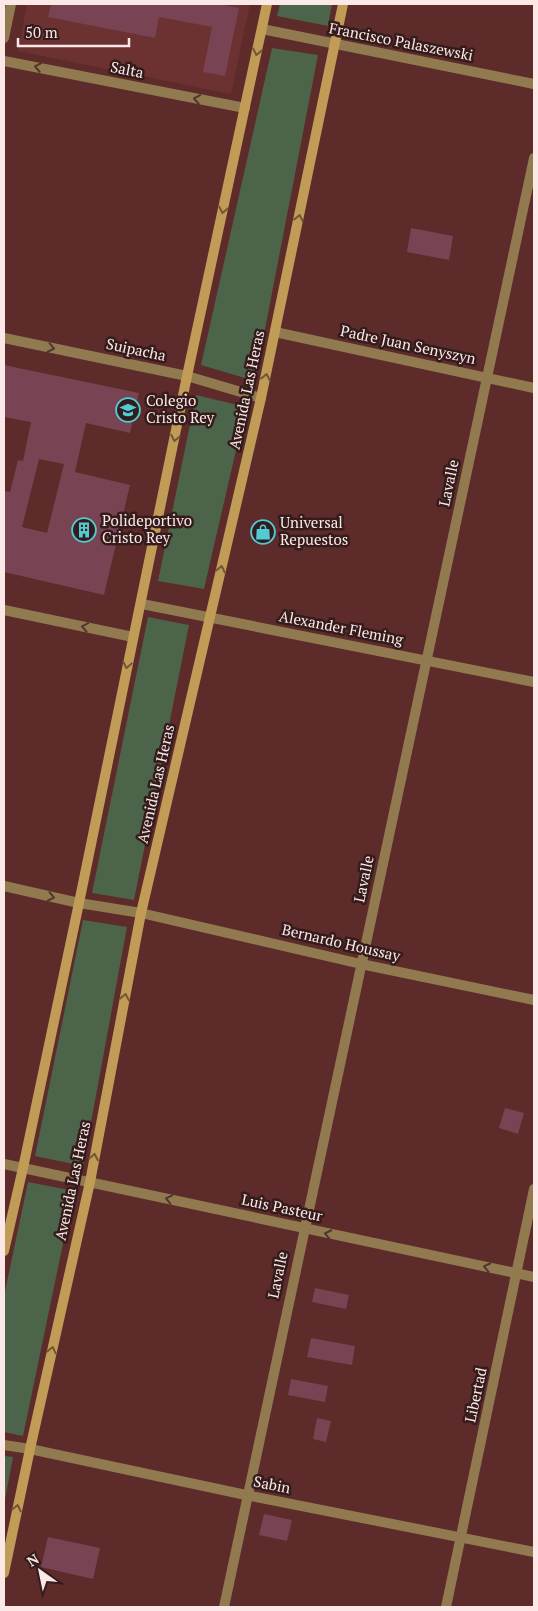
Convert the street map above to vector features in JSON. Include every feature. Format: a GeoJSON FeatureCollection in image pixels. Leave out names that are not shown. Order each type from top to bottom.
{"type":"FeatureCollection","features":[{"type":"Feature","properties":{"kind":"main road"},"geometry":{"type":"LineString","coordinates":[[4,1251],[79,903],[133,637],[142,604],[267,4]]}},
{"type":"Feature","properties":{"kind":"main road","name":"Avenida Las Heras"},"geometry":{"type":"LineString","coordinates":[[4,1573],[90,1182],[142,913],[209,616],[262,398],[343,4]]}},
{"type":"Feature","properties":{"kind":"street"},"geometry":{"type":"LineString","coordinates":[[4,38],[11,4]]}},
{"type":"Feature","properties":{"kind":"street","name":"Francisco Palaszewski"},"geometry":{"type":"LineString","coordinates":[[262,29],[534,84]]}},
{"type":"Feature","properties":{"kind":"street","name":"Salta"},"geometry":{"type":"LineString","coordinates":[[4,60],[245,108]]}},
{"type":"Feature","properties":{"kind":"street","name":"Lavalle"},"geometry":{"type":"LineString","coordinates":[[224,1607],[246,1495],[534,158]]}},
{"type":"Feature","properties":{"kind":"street","name":"Padre Juan Senyszyn"},"geometry":{"type":"LineString","coordinates":[[275,332],[534,388]]}},
{"type":"Feature","properties":{"kind":"street","name":"Suipacha"},"geometry":{"type":"LineString","coordinates":[[4,338],[188,376],[262,398]]}},
{"type":"Feature","properties":{"kind":"street","name":"Alexander Fleming"},"geometry":{"type":"LineString","coordinates":[[142,604],[534,682]]}},
{"type":"Feature","properties":{"kind":"street"},"geometry":{"type":"LineString","coordinates":[[4,610],[133,637]]}},
{"type":"Feature","properties":{"kind":"street","name":"Bernardo Houssay"},"geometry":{"type":"LineString","coordinates":[[4,886],[79,903],[142,913],[361,964],[534,1000]]}},
{"type":"Feature","properties":{"kind":"street","name":"Luis Pasteur"},"geometry":{"type":"LineString","coordinates":[[4,1164],[534,1277]]}},
{"type":"Feature","properties":{"kind":"street","name":"Libertad"},"geometry":{"type":"LineString","coordinates":[[446,1607],[534,1189]]}},
{"type":"Feature","properties":{"kind":"street","name":"Sabin"},"geometry":{"type":"LineString","coordinates":[[4,1445],[534,1552]]}},
{"type":"Feature","properties":{"kind":"shaded area"},"geometry":{"type":"Polygon","coordinates":[[[27,4],[250,4],[231,94],[18,51],[27,4]]]}},
{"type":"Feature","properties":{"kind":"green space"},"geometry":{"type":"Polygon","coordinates":[[[280,4],[332,4],[328,26],[277,16],[280,4]]]}},
{"type":"Feature","properties":{"kind":"green space"},"geometry":{"type":"Polygon","coordinates":[[[272,48],[318,55],[255,381],[201,365],[272,48]]]}},
{"type":"Feature","properties":{"kind":"green space"},"geometry":{"type":"Polygon","coordinates":[[[196,395],[246,407],[204,589],[158,581],[196,395]]]}},
{"type":"Feature","properties":{"kind":"green space"},"geometry":{"type":"Polygon","coordinates":[[[148,617],[189,625],[134,900],[92,893],[148,617]]]}},
{"type":"Feature","properties":{"kind":"green space"},"geometry":{"type":"Polygon","coordinates":[[[83,920],[127,927],[83,1166],[35,1156],[83,920]]]}},
{"type":"Feature","properties":{"kind":"green space"},"geometry":{"type":"Polygon","coordinates":[[[28,1182],[74,1191],[23,1436],[4,1432],[4,1296],[28,1182]]]}},
{"type":"Feature","properties":{"kind":"green space"},"geometry":{"type":"Polygon","coordinates":[[[4,1456],[13,1457],[4,1505],[4,1456]]]}},
{"type":"Feature","properties":{"kind":"building"},"geometry":{"type":"Polygon","coordinates":[[[51,4],[218,4],[239,8],[225,76],[203,72],[212,27],[159,17],[155,38],[48,17],[51,4]]]}},
{"type":"Feature","properties":{"kind":"building"},"geometry":{"type":"Polygon","coordinates":[[[411,228],[453,236],[449,260],[407,252],[411,228]]]}},
{"type":"Feature","properties":{"kind":"building"},"geometry":{"type":"Polygon","coordinates":[[[4,365],[139,393],[130,433],[86,423],[75,472],[130,485],[104,595],[4,572],[4,491],[10,492],[18,460],[23,461],[31,422],[4,417],[4,365]],[[39,459],[22,527],[47,533],[64,464],[39,459]]]}},
{"type":"Feature","properties":{"kind":"building"},"geometry":{"type":"Polygon","coordinates":[[[505,1108],[524,1113],[518,1134],[499,1128],[505,1108]]]}},
{"type":"Feature","properties":{"kind":"building"},"geometry":{"type":"Polygon","coordinates":[[[315,1288],[349,1295],[346,1309],[312,1302],[315,1288]]]}},
{"type":"Feature","properties":{"kind":"building"},"geometry":{"type":"Polygon","coordinates":[[[311,1338],[355,1346],[352,1365],[307,1357],[311,1338]]]}},
{"type":"Feature","properties":{"kind":"building"},"geometry":{"type":"Polygon","coordinates":[[[291,1379],[328,1386],[325,1402],[288,1395],[291,1379]]]}},
{"type":"Feature","properties":{"kind":"building"},"geometry":{"type":"Polygon","coordinates":[[[317,1418],[331,1421],[326,1442],[313,1439],[317,1418]]]}},
{"type":"Feature","properties":{"kind":"building"},"geometry":{"type":"Polygon","coordinates":[[[264,1514],[292,1520],[287,1541],[259,1535],[264,1514]]]}},
{"type":"Feature","properties":{"kind":"building"},"geometry":{"type":"Polygon","coordinates":[[[48,1537],[100,1548],[93,1579],[41,1567],[48,1537]]]}},
{"type":"Feature","properties":{"kind":"place","name":"Colegio Cristo Rey"},"geometry":{"type":"Point","coordinates":[128,410]}},
{"type":"Feature","properties":{"kind":"place","name":"Polideportivo Cristo Rey"},"geometry":{"type":"Point","coordinates":[84,530]}},
{"type":"Feature","properties":{"kind":"place","name":"Universal Repuestos"},"geometry":{"type":"Point","coordinates":[263,532]}}]}
